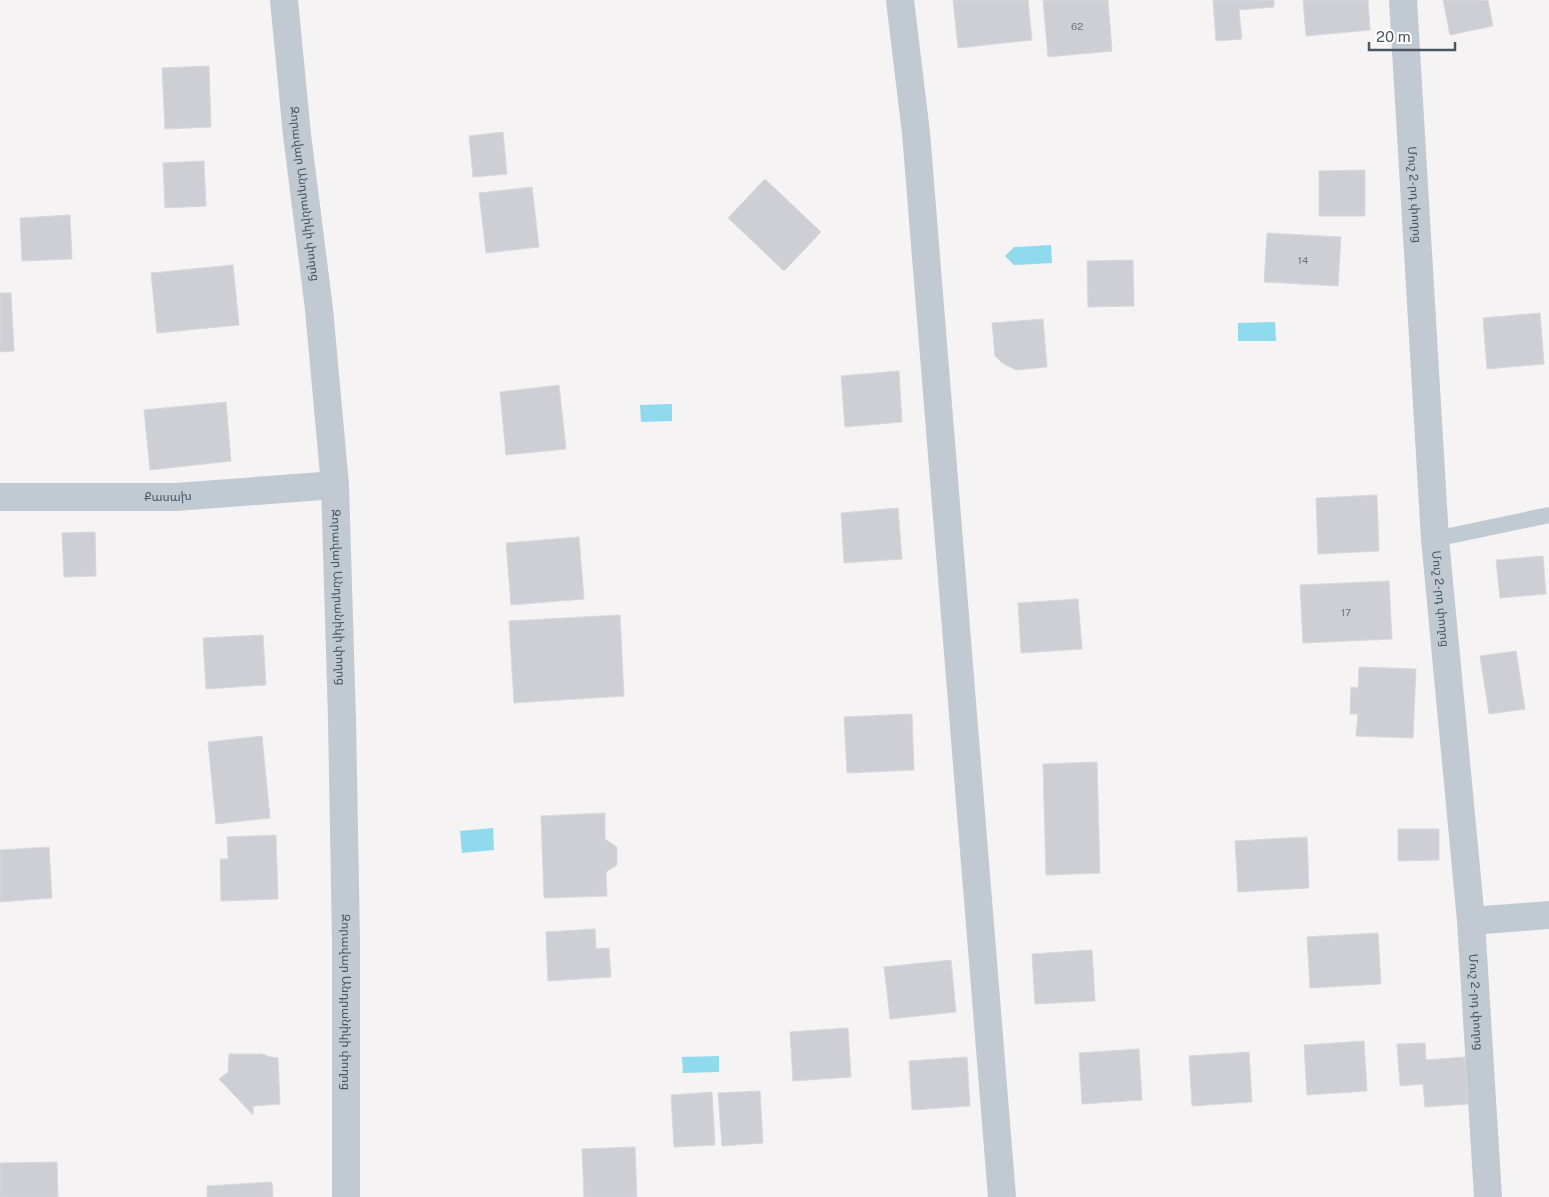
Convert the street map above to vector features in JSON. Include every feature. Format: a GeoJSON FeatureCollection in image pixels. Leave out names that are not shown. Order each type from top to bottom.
{"type":"FeatureCollection","features":[{"type":"Feature","properties":{"kind":"street","name":"Զորավար Անդրանիկի փողոց"},"geometry":{"type":"LineString","coordinates":[[284,0],[297,135],[319,309],[335,485],[346,941],[346,1197]]}},
{"type":"Feature","properties":{"kind":"street"},"geometry":{"type":"LineString","coordinates":[[900,0],[917,143],[1002,1197]]}},
{"type":"Feature","properties":{"kind":"street","name":"Մուշ 2-րդ փողոց"},"geometry":{"type":"LineString","coordinates":[[1403,0],[1435,539],[1471,921],[1488,1197]]}},
{"type":"Feature","properties":{"kind":"street","name":"Քասախ"},"geometry":{"type":"LineString","coordinates":[[0,497],[176,497],[335,485]]}},
{"type":"Feature","properties":{"kind":"street"},"geometry":{"type":"LineString","coordinates":[[1471,921],[1549,915]]}},
{"type":"Feature","properties":{"kind":"lane"},"geometry":{"type":"LineString","coordinates":[[1435,539],[1549,515]]}},
{"type":"Feature","properties":{"kind":"water"},"geometry":{"type":"Polygon","coordinates":[[[1051,245],[1052,263],[1014,265],[1005,256],[1014,247],[1051,245]]]}},
{"type":"Feature","properties":{"kind":"water"},"geometry":{"type":"Polygon","coordinates":[[[1275,322],[1276,341],[1238,341],[1238,323],[1275,322]]]}},
{"type":"Feature","properties":{"kind":"water"},"geometry":{"type":"Polygon","coordinates":[[[672,404],[672,421],[641,422],[640,405],[672,404]]]}},
{"type":"Feature","properties":{"kind":"water"},"geometry":{"type":"Polygon","coordinates":[[[493,828],[494,850],[462,853],[460,831],[493,828]]]}},
{"type":"Feature","properties":{"kind":"water"},"geometry":{"type":"Polygon","coordinates":[[[719,1056],[719,1072],[683,1073],[682,1057],[719,1056]]]}},
{"type":"Feature","properties":{"kind":"building"},"geometry":{"type":"Polygon","coordinates":[[[953,0],[1028,0],[1032,40],[958,48],[953,0]]]}},
{"type":"Feature","properties":{"kind":"building"},"geometry":{"type":"Polygon","coordinates":[[[1043,0],[1108,0],[1112,51],[1048,57],[1043,0]]]}},
{"type":"Feature","properties":{"kind":"building"},"geometry":{"type":"Polygon","coordinates":[[[1213,0],[1274,0],[1274,7],[1239,10],[1242,39],[1216,41],[1213,0]]]}},
{"type":"Feature","properties":{"kind":"building"},"geometry":{"type":"Polygon","coordinates":[[[1303,0],[1368,0],[1370,30],[1306,36],[1303,0]]]}},
{"type":"Feature","properties":{"kind":"building"},"geometry":{"type":"Polygon","coordinates":[[[1443,0],[1488,0],[1493,26],[1450,35],[1443,0]]]}},
{"type":"Feature","properties":{"kind":"building"},"geometry":{"type":"Polygon","coordinates":[[[209,66],[211,127],[165,129],[162,68],[209,66]]]}},
{"type":"Feature","properties":{"kind":"building"},"geometry":{"type":"Polygon","coordinates":[[[503,132],[507,174],[473,177],[469,136],[503,132]]]}},
{"type":"Feature","properties":{"kind":"building"},"geometry":{"type":"Polygon","coordinates":[[[204,161],[206,206],[165,208],[163,163],[204,161]]]}},
{"type":"Feature","properties":{"kind":"building"},"geometry":{"type":"Polygon","coordinates":[[[1365,170],[1365,216],[1319,216],[1319,171],[1365,170]]]}},
{"type":"Feature","properties":{"kind":"building"},"geometry":{"type":"Polygon","coordinates":[[[765,179],[821,232],[784,271],[728,218],[765,179]]]}},
{"type":"Feature","properties":{"kind":"building"},"geometry":{"type":"Polygon","coordinates":[[[532,187],[539,247],[486,253],[479,193],[532,187]]]}},
{"type":"Feature","properties":{"kind":"building"},"geometry":{"type":"Polygon","coordinates":[[[70,215],[72,259],[22,261],[20,218],[70,215]]]}},
{"type":"Feature","properties":{"kind":"building"},"geometry":{"type":"Polygon","coordinates":[[[1267,233],[1341,237],[1338,286],[1264,282],[1267,233]]]}},
{"type":"Feature","properties":{"kind":"building"},"geometry":{"type":"Polygon","coordinates":[[[1133,260],[1134,306],[1088,307],[1087,261],[1133,260]]]}},
{"type":"Feature","properties":{"kind":"building"},"geometry":{"type":"Polygon","coordinates":[[[233,265],[239,325],[157,333],[151,273],[233,265]]]}},
{"type":"Feature","properties":{"kind":"building"},"geometry":{"type":"Polygon","coordinates":[[[0,293],[11,293],[14,351],[0,352],[0,293]]]}},
{"type":"Feature","properties":{"kind":"building"},"geometry":{"type":"Polygon","coordinates":[[[1540,313],[1544,364],[1487,369],[1483,318],[1540,313]]]}},
{"type":"Feature","properties":{"kind":"building"},"geometry":{"type":"Polygon","coordinates":[[[1043,319],[1047,367],[1016,370],[1002,363],[995,356],[992,323],[1043,319]]]}},
{"type":"Feature","properties":{"kind":"building"},"geometry":{"type":"Polygon","coordinates":[[[899,371],[902,422],[845,427],[841,376],[899,371]]]}},
{"type":"Feature","properties":{"kind":"building"},"geometry":{"type":"Polygon","coordinates":[[[559,385],[566,449],[506,455],[500,392],[559,385]]]}},
{"type":"Feature","properties":{"kind":"building"},"geometry":{"type":"Polygon","coordinates":[[[226,402],[231,461],[150,470],[144,410],[226,402]]]}},
{"type":"Feature","properties":{"kind":"building"},"geometry":{"type":"Polygon","coordinates":[[[1377,495],[1379,551],[1318,554],[1316,498],[1377,495]]]}},
{"type":"Feature","properties":{"kind":"building"},"geometry":{"type":"Polygon","coordinates":[[[898,508],[902,559],[844,563],[841,513],[898,508]]]}},
{"type":"Feature","properties":{"kind":"building"},"geometry":{"type":"Polygon","coordinates":[[[95,532],[96,576],[64,577],[62,533],[95,532]]]}},
{"type":"Feature","properties":{"kind":"building"},"geometry":{"type":"Polygon","coordinates":[[[579,537],[584,599],[511,605],[506,543],[579,537]]]}},
{"type":"Feature","properties":{"kind":"building"},"geometry":{"type":"Polygon","coordinates":[[[1543,556],[1546,594],[1500,598],[1496,560],[1543,556]]]}},
{"type":"Feature","properties":{"kind":"building"},"geometry":{"type":"Polygon","coordinates":[[[1389,581],[1392,639],[1303,643],[1300,585],[1389,581]]]}},
{"type":"Feature","properties":{"kind":"building"},"geometry":{"type":"Polygon","coordinates":[[[1078,599],[1082,649],[1021,653],[1018,603],[1078,599]]]}},
{"type":"Feature","properties":{"kind":"building"},"geometry":{"type":"Polygon","coordinates":[[[620,615],[624,696],[514,703],[509,621],[620,615]]]}},
{"type":"Feature","properties":{"kind":"building"},"geometry":{"type":"Polygon","coordinates":[[[263,635],[266,685],[206,689],[203,638],[263,635]]]}},
{"type":"Feature","properties":{"kind":"building"},"geometry":{"type":"Polygon","coordinates":[[[1516,651],[1525,709],[1489,714],[1480,656],[1516,651]]]}},
{"type":"Feature","properties":{"kind":"building"},"geometry":{"type":"Polygon","coordinates":[[[1359,667],[1416,669],[1413,738],[1356,736],[1358,714],[1350,714],[1351,687],[1358,688],[1359,667]]]}},
{"type":"Feature","properties":{"kind":"building"},"geometry":{"type":"Polygon","coordinates":[[[912,714],[914,770],[847,773],[844,717],[912,714]]]}},
{"type":"Feature","properties":{"kind":"building"},"geometry":{"type":"Polygon","coordinates":[[[262,736],[270,818],[216,824],[208,742],[262,736]]]}},
{"type":"Feature","properties":{"kind":"building"},"geometry":{"type":"Polygon","coordinates":[[[1097,762],[1100,873],[1046,875],[1043,764],[1097,762]]]}},
{"type":"Feature","properties":{"kind":"building"},"geometry":{"type":"Polygon","coordinates":[[[605,813],[605,839],[617,847],[617,865],[606,872],[607,896],[544,898],[541,816],[605,813]]]}},
{"type":"Feature","properties":{"kind":"building"},"geometry":{"type":"Polygon","coordinates":[[[1398,829],[1439,829],[1439,860],[1398,861],[1398,829]]]}},
{"type":"Feature","properties":{"kind":"building"},"geometry":{"type":"Polygon","coordinates":[[[276,835],[278,899],[221,901],[220,859],[228,859],[227,837],[276,835]]]}},
{"type":"Feature","properties":{"kind":"building"},"geometry":{"type":"Polygon","coordinates":[[[1307,837],[1309,888],[1238,892],[1235,841],[1307,837]]]}},
{"type":"Feature","properties":{"kind":"building"},"geometry":{"type":"Polygon","coordinates":[[[49,847],[52,898],[0,902],[0,850],[49,847]]]}},
{"type":"Feature","properties":{"kind":"building"},"geometry":{"type":"Polygon","coordinates":[[[595,929],[596,949],[609,948],[611,977],[548,981],[546,932],[595,929]]]}},
{"type":"Feature","properties":{"kind":"building"},"geometry":{"type":"Polygon","coordinates":[[[1378,933],[1381,984],[1310,988],[1307,937],[1378,933]]]}},
{"type":"Feature","properties":{"kind":"building"},"geometry":{"type":"Polygon","coordinates":[[[1092,950],[1095,1001],[1035,1004],[1032,954],[1092,950]]]}},
{"type":"Feature","properties":{"kind":"building"},"geometry":{"type":"Polygon","coordinates":[[[951,960],[956,1012],[890,1019],[884,967],[951,960]]]}},
{"type":"Feature","properties":{"kind":"building"},"geometry":{"type":"Polygon","coordinates":[[[848,1028],[851,1077],[793,1081],[790,1032],[848,1028]]]}},
{"type":"Feature","properties":{"kind":"building"},"geometry":{"type":"Polygon","coordinates":[[[1364,1041],[1367,1091],[1307,1095],[1304,1045],[1364,1041]]]}},
{"type":"Feature","properties":{"kind":"building"},"geometry":{"type":"Polygon","coordinates":[[[1425,1043],[1426,1060],[1465,1057],[1468,1104],[1425,1107],[1423,1084],[1400,1086],[1397,1044],[1425,1043]]]}},
{"type":"Feature","properties":{"kind":"building"},"geometry":{"type":"Polygon","coordinates":[[[1139,1049],[1142,1100],[1082,1104],[1079,1053],[1139,1049]]]}},
{"type":"Feature","properties":{"kind":"building"},"geometry":{"type":"Polygon","coordinates":[[[1249,1052],[1252,1102],[1192,1106],[1189,1056],[1249,1052]]]}},
{"type":"Feature","properties":{"kind":"building"},"geometry":{"type":"Polygon","coordinates":[[[229,1054],[262,1054],[278,1058],[280,1104],[253,1106],[253,1115],[219,1079],[228,1072],[229,1054]]]}},
{"type":"Feature","properties":{"kind":"building"},"geometry":{"type":"Polygon","coordinates":[[[967,1057],[970,1106],[912,1110],[909,1061],[967,1057]]]}},
{"type":"Feature","properties":{"kind":"building"},"geometry":{"type":"Polygon","coordinates":[[[760,1091],[763,1143],[722,1146],[718,1093],[760,1091]]]}},
{"type":"Feature","properties":{"kind":"building"},"geometry":{"type":"Polygon","coordinates":[[[712,1092],[715,1145],[674,1147],[671,1095],[712,1092]]]}},
{"type":"Feature","properties":{"kind":"building"},"geometry":{"type":"Polygon","coordinates":[[[635,1147],[637,1197],[584,1197],[582,1149],[635,1147]]]}},
{"type":"Feature","properties":{"kind":"building"},"geometry":{"type":"Polygon","coordinates":[[[57,1162],[58,1197],[0,1197],[0,1163],[57,1162]]]}},
{"type":"Feature","properties":{"kind":"building"},"geometry":{"type":"Polygon","coordinates":[[[272,1182],[273,1197],[207,1197],[207,1186],[272,1182]]]}}]}
